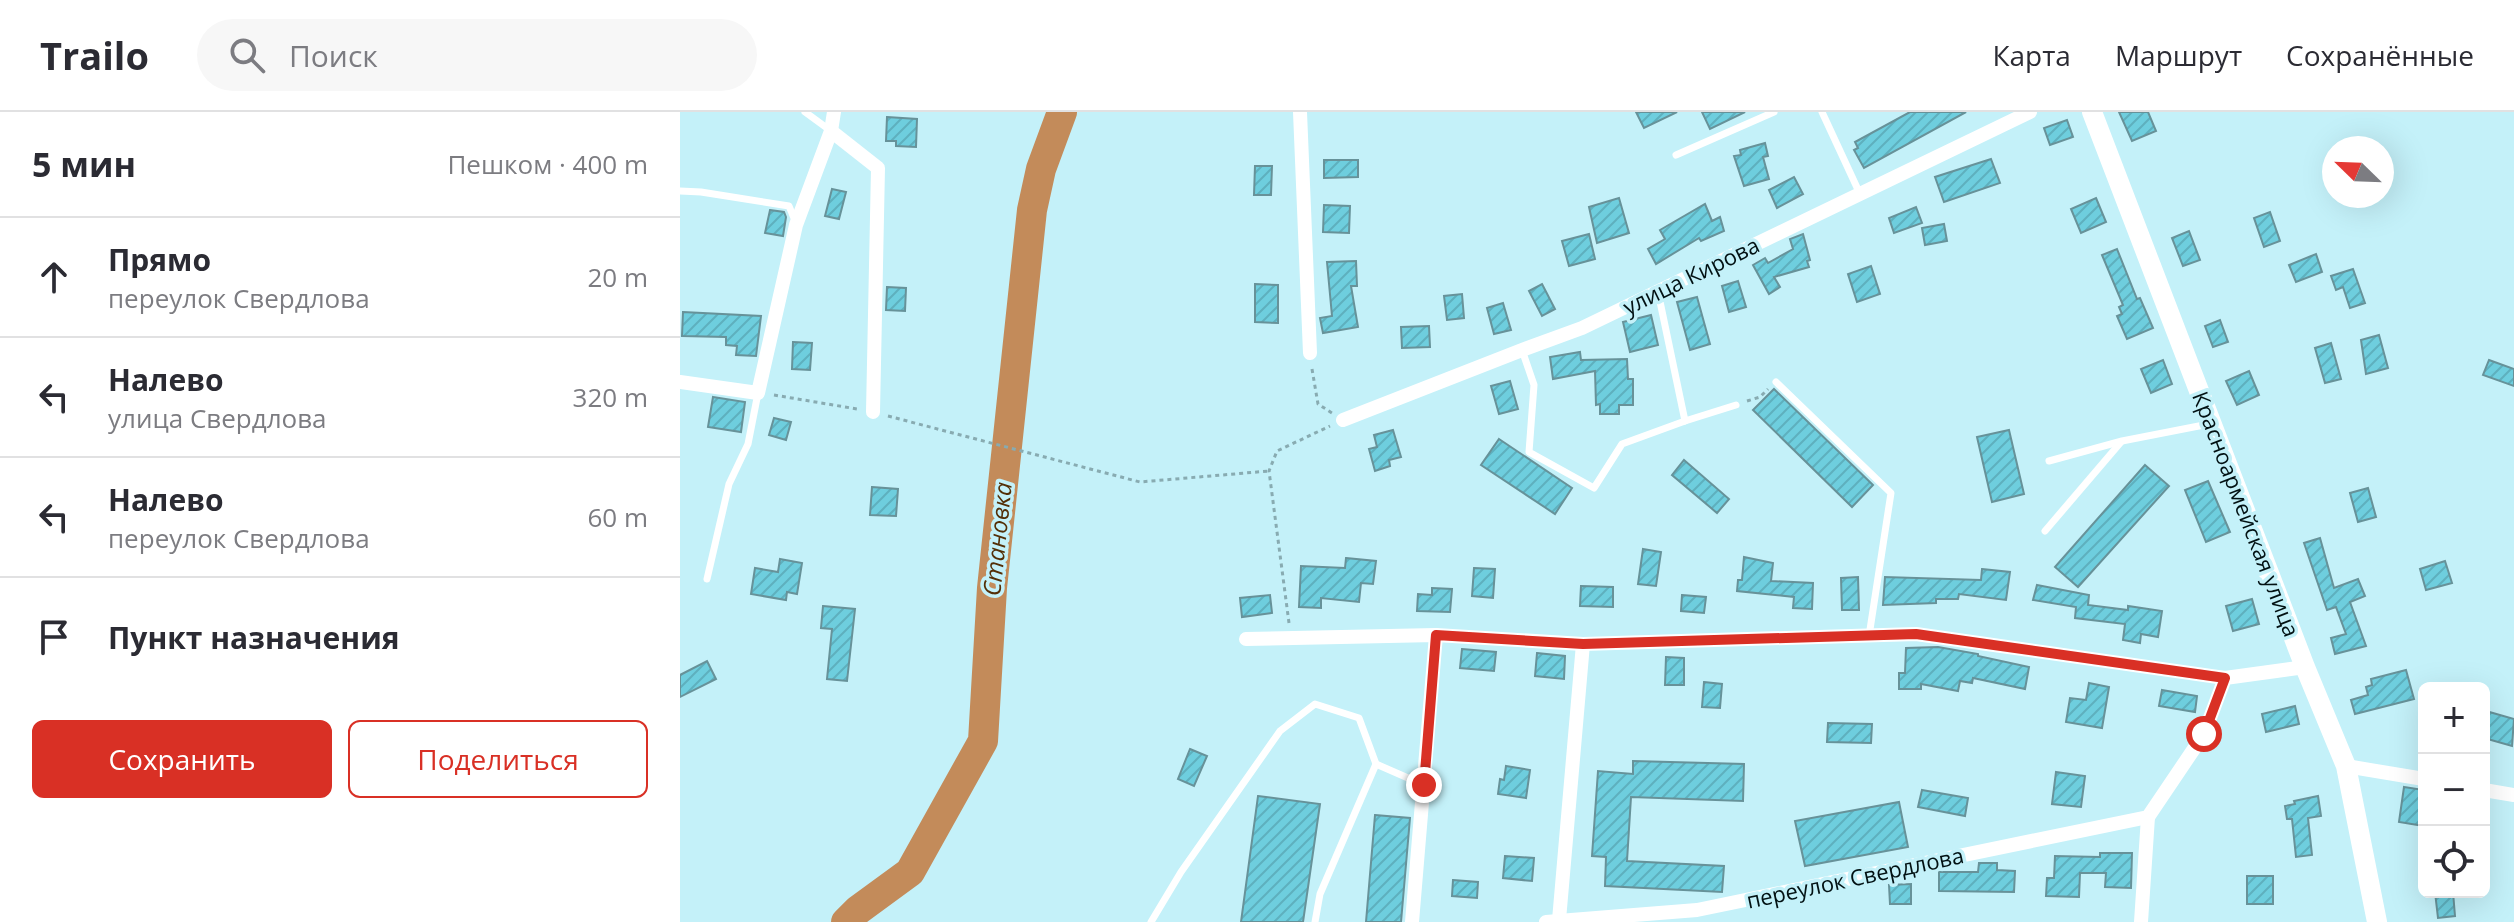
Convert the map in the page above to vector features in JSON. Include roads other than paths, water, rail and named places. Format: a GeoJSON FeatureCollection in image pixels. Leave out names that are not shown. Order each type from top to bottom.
{"type":"FeatureCollection","features":[{"type":"Feature","properties":{"kind":"main road","name":"Красноармейская улица"},"geometry":{"type":"LineString","coordinates":[[2092,112],[2346,766],[2377,922]]}},
{"type":"Feature","properties":{"kind":"street"},"geometry":{"type":"LineString","coordinates":[[680,382],[758,393],[796,225],[831,131],[834,112]]}},
{"type":"Feature","properties":{"kind":"street"},"geometry":{"type":"LineString","coordinates":[[1300,112],[1310,353]]}},
{"type":"Feature","properties":{"kind":"street","name":"улица Кирова"},"geometry":{"type":"LineString","coordinates":[[1343,420],[1582,328],[2030,112]]}},
{"type":"Feature","properties":{"kind":"street"},"geometry":{"type":"LineString","coordinates":[[831,131],[878,168],[873,412]]}},
{"type":"Feature","properties":{"kind":"street"},"geometry":{"type":"LineString","coordinates":[[1246,639],[1436,635],[1583,644],[1916,634],[2225,678],[2305,667]]}},
{"type":"Feature","properties":{"kind":"street"},"geometry":{"type":"LineString","coordinates":[[1412,922],[1436,635]]}},
{"type":"Feature","properties":{"kind":"street","name":"переулок Свердлова"},"geometry":{"type":"LineString","coordinates":[[1583,644],[1553,921],[1697,910],[2148,817]]}},
{"type":"Feature","properties":{"kind":"street"},"geometry":{"type":"LineString","coordinates":[[2141,922],[2148,817],[2204,734],[2225,678]]}},
{"type":"Feature","properties":{"kind":"street"},"geometry":{"type":"LineString","coordinates":[[2346,766],[2418,778]]}},
{"type":"Feature","properties":{"kind":"street"},"geometry":{"type":"LineString","coordinates":[[2490,791],[2514,795]]}},
{"type":"Feature","properties":{"kind":"lane"},"geometry":{"type":"LineString","coordinates":[[805,112],[831,131]]}},
{"type":"Feature","properties":{"kind":"lane"},"geometry":{"type":"LineString","coordinates":[[1676,155],[1774,112]]}},
{"type":"Feature","properties":{"kind":"lane"},"geometry":{"type":"LineString","coordinates":[[1822,112],[1860,194]]}},
{"type":"Feature","properties":{"kind":"lane"},"geometry":{"type":"LineString","coordinates":[[680,191],[789,206],[796,225]]}},
{"type":"Feature","properties":{"kind":"lane"},"geometry":{"type":"LineString","coordinates":[[1658,292],[1685,421]]}},
{"type":"Feature","properties":{"kind":"lane"},"geometry":{"type":"LineString","coordinates":[[1522,350],[1534,385],[1529,452],[1594,488],[1622,444],[1736,405]]}},
{"type":"Feature","properties":{"kind":"lane"},"geometry":{"type":"LineString","coordinates":[[1776,382],[1891,493],[1869,636]]}},
{"type":"Feature","properties":{"kind":"lane"},"geometry":{"type":"LineString","coordinates":[[707,579],[729,484],[748,444],[758,393]]}},
{"type":"Feature","properties":{"kind":"lane"},"geometry":{"type":"LineString","coordinates":[[2049,461],[2122,441],[2212,423]]}},
{"type":"Feature","properties":{"kind":"lane"},"geometry":{"type":"LineString","coordinates":[[2045,531],[2122,441]]}},
{"type":"Feature","properties":{"kind":"lane"},"geometry":{"type":"LineString","coordinates":[[1151,922],[1181,872],[1280,731],[1315,704],[1359,718],[1376,764],[1320,894],[1315,922]]}},
{"type":"Feature","properties":{"kind":"lane"},"geometry":{"type":"LineString","coordinates":[[1376,764],[1424,785]]}},
{"type":"Feature","properties":{"kind":"waterway","name":"Становка"},"geometry":{"type":"LineString","coordinates":[[846,922],[910,872],[983,741],[992,588],[1032,210],[1041,169],[1062,112]]}}]}
